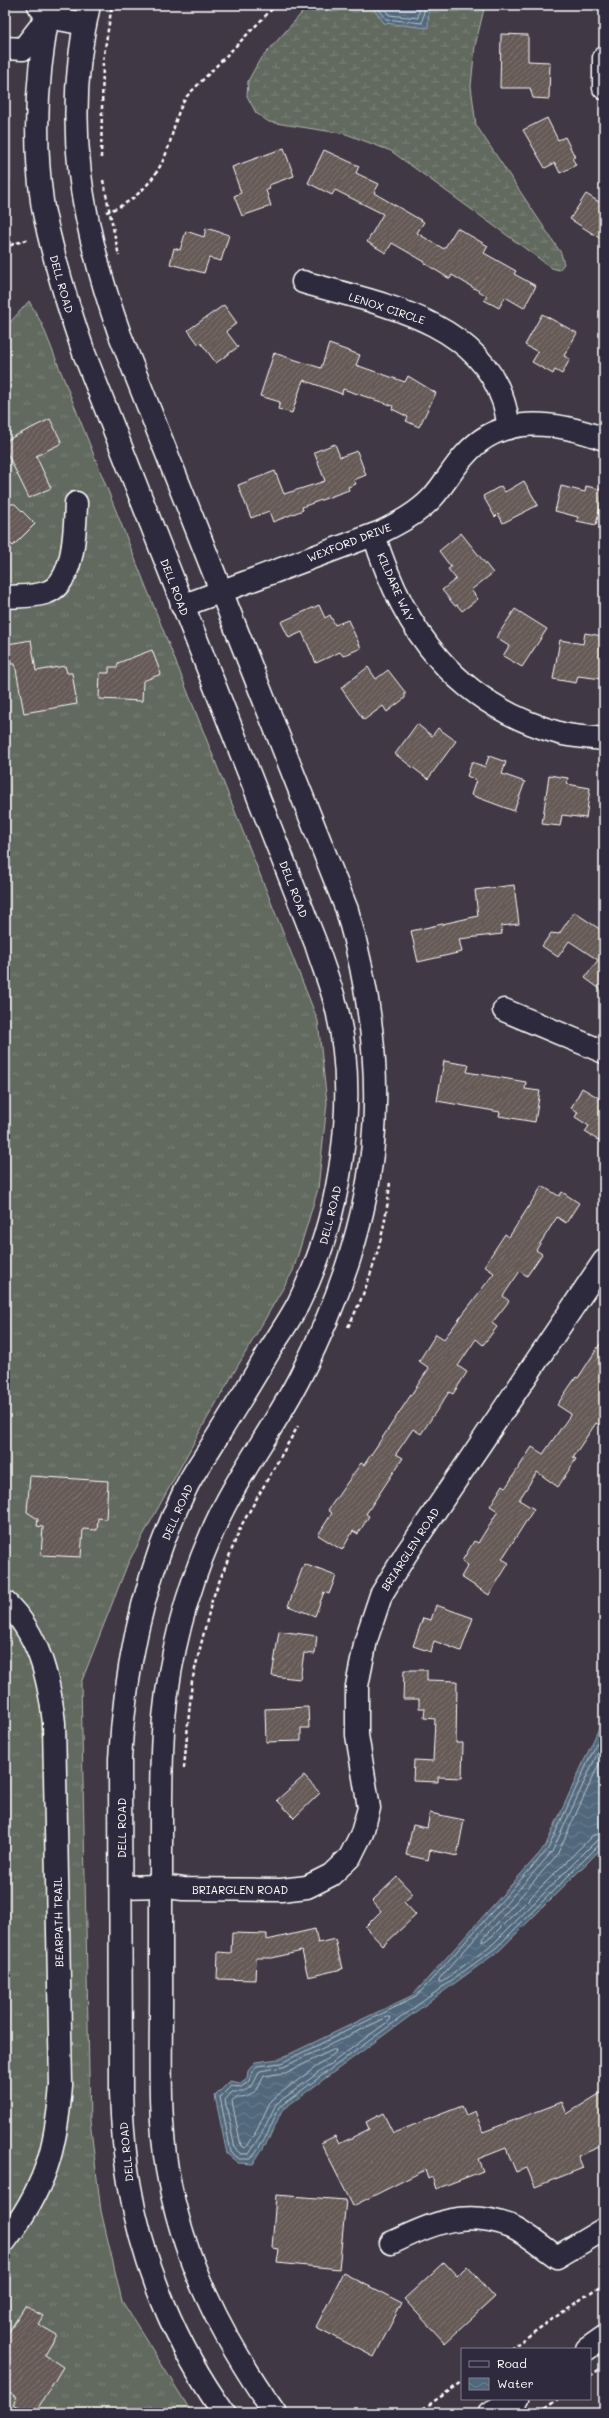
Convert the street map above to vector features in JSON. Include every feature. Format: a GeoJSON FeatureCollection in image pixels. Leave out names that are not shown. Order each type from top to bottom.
{"type":"FeatureCollection","features":[{"type":"Feature","properties":{"kind":"main road"},"geometry":{"type":"LineString","coordinates":[[5,48],[23,49],[46,9],[87,14],[78,63],[76,137],[78,170],[96,264],[120,335],[347,910],[358,949],[370,1007],[374,1056],[376,1116],[370,1181],[356,1243],[330,1314],[299,1380],[211,1534],[180,1624],[164,1719],[161,1886],[162,2094],[167,2167],[188,2249],[214,2315],[241,2363],[275,2413]]}},
{"type":"Feature","properties":{"kind":"main road","name":"DELL ROAD"},"geometry":{"type":"LineString","coordinates":[[46,9],[39,71],[37,130],[42,203],[52,249],[71,318],[182,606],[316,944],[335,1003],[342,1042],[344,1130],[341,1164],[332,1214],[318,1259],[298,1304],[185,1489],[157,1558],[140,1620],[122,1723],[121,2092],[123,2139],[129,2183],[151,2269],[169,2314],[184,2348],[224,2413]]}},
{"type":"Feature","properties":{"kind":"main road"},"geometry":{"type":"LineString","coordinates":[[604,58],[604,88]]}},
{"type":"Feature","properties":{"kind":"main road","name":"LENOX CIRCLE"},"geometry":{"type":"LineString","coordinates":[[303,282],[414,315],[442,328],[461,342],[487,369],[502,398],[509,428]]}},
{"type":"Feature","properties":{"kind":"main road","name":"WEXFORD DRIVE"},"geometry":{"type":"LineString","coordinates":[[182,606],[374,535],[413,513],[431,498],[466,453],[487,438],[509,428],[537,423],[563,426],[604,439]]}},
{"type":"Feature","properties":{"kind":"main road"},"geometry":{"type":"LineString","coordinates":[[5,597],[45,593],[59,585],[70,562],[75,532],[76,503]]}},
{"type":"Feature","properties":{"kind":"main road","name":"KILDARE WAY"},"geometry":{"type":"LineString","coordinates":[[374,535],[393,587],[414,628],[448,669],[476,694],[516,717],[560,733],[604,739]]}},
{"type":"Feature","properties":{"kind":"main road"},"geometry":{"type":"LineString","coordinates":[[504,1010],[604,1052]]}},
{"type":"Feature","properties":{"kind":"main road","name":"BRIARGLEN ROAD"},"geometry":{"type":"LineString","coordinates":[[121,1887],[161,1886],[183,1889],[281,1890],[307,1887],[331,1875],[350,1856],[362,1833],[369,1808],[357,1735],[357,1686],[366,1640],[381,1595],[406,1554],[604,1261]]}},
{"type":"Feature","properties":{"kind":"main road","name":"BEARPATH TRAIL"},"geometry":{"type":"LineString","coordinates":[[5,1602],[14,1611],[35,1645],[49,1682],[54,1723],[61,2085],[58,2129],[46,2172],[27,2213],[5,2241]]}},
{"type":"Feature","properties":{"kind":"main road"},"geometry":{"type":"LineString","coordinates":[[391,2243],[435,2222],[474,2217],[511,2227],[557,2256],[604,2229]]}},
{"type":"Feature","properties":{"kind":"main road"},"geometry":{"type":"LineString","coordinates":[[588,2348],[604,2337]]}},
{"type":"Feature","properties":{"kind":"main road"},"geometry":{"type":"LineString","coordinates":[[489,2413],[514,2400]]}},
{"type":"Feature","properties":{"kind":"path"},"geometry":{"type":"LineString","coordinates":[[101,164],[103,61],[112,5]]}},
{"type":"Feature","properties":{"kind":"path"},"geometry":{"type":"LineString","coordinates":[[111,210],[131,201],[144,191],[154,176],[170,143],[178,109],[187,96],[276,5]]}},
{"type":"Feature","properties":{"kind":"path"},"geometry":{"type":"LineString","coordinates":[[103,178],[111,210],[119,257]]}},
{"type":"Feature","properties":{"kind":"path"},"geometry":{"type":"LineString","coordinates":[[5,250],[13,244],[24,241]]}},
{"type":"Feature","properties":{"kind":"path"},"geometry":{"type":"LineString","coordinates":[[344,1334],[366,1292],[388,1206],[390,1175]]}},
{"type":"Feature","properties":{"kind":"path"},"geometry":{"type":"LineString","coordinates":[[183,1776],[192,1681],[212,1600],[241,1526],[301,1419]]}},
{"type":"Feature","properties":{"kind":"path"},"geometry":{"type":"LineString","coordinates":[[511,2348],[604,2283]]}},
{"type":"Feature","properties":{"kind":"path"},"geometry":{"type":"LineString","coordinates":[[591,2375],[604,2366]]}},
{"type":"Feature","properties":{"kind":"path"},"geometry":{"type":"LineString","coordinates":[[417,2413],[461,2383]]}},
{"type":"Feature","properties":{"kind":"path"},"geometry":{"type":"LineString","coordinates":[[539,2413],[557,2400]]}},
{"type":"Feature","properties":{"kind":"green space"},"geometry":{"type":"Polygon","coordinates":[[[309,5],[485,5],[475,46],[471,86],[476,125],[561,253],[564,264],[559,270],[552,268],[391,151],[346,134],[269,122],[256,113],[247,96],[248,81],[259,61],[309,5]]]}},
{"type":"Feature","properties":{"kind":"green space"},"geometry":{"type":"Polygon","coordinates":[[[5,111],[10,116],[10,179],[5,192],[5,111]]]}},
{"type":"Feature","properties":{"kind":"green space"},"geometry":{"type":"Polygon","coordinates":[[[29,301],[42,324],[318,1021],[327,1103],[318,1189],[293,1271],[204,1424],[128,1563],[81,1683],[90,2121],[101,2211],[122,2301],[192,2413],[5,2413],[5,328],[29,301]]]}},
{"type":"Feature","properties":{"kind":"water"},"geometry":{"type":"Polygon","coordinates":[[[371,5],[429,5],[428,28],[384,23],[371,5]]]}},
{"type":"Feature","properties":{"kind":"water"},"geometry":{"type":"Polygon","coordinates":[[[604,1717],[604,1846],[500,1950],[282,2110],[270,2137],[253,2164],[238,2163],[227,2154],[215,2096],[230,2081],[240,2083],[247,2078],[248,2071],[255,2062],[279,2059],[413,1995],[545,1847],[604,1717]]]}},
{"type":"Feature","properties":{"kind":"building"},"geometry":{"type":"Polygon","coordinates":[[[501,34],[528,35],[528,61],[550,62],[549,99],[533,98],[530,88],[500,88],[501,34]]]}},
{"type":"Feature","properties":{"kind":"building"},"geometry":{"type":"Polygon","coordinates":[[[547,118],[558,140],[565,137],[575,157],[572,158],[576,165],[560,173],[555,163],[545,168],[523,130],[547,118]]]}},
{"type":"Feature","properties":{"kind":"building"},"geometry":{"type":"Polygon","coordinates":[[[284,148],[294,176],[269,185],[270,189],[266,190],[271,206],[242,216],[234,196],[241,193],[232,167],[284,148]]]}},
{"type":"Feature","properties":{"kind":"building"},"geometry":{"type":"Polygon","coordinates":[[[324,150],[359,166],[356,173],[379,184],[374,193],[424,222],[417,233],[444,249],[457,228],[488,246],[484,253],[516,271],[514,274],[536,286],[524,308],[505,297],[499,308],[484,300],[487,296],[452,275],[450,279],[424,263],[425,262],[392,243],[386,253],[367,242],[383,214],[335,190],[332,195],[308,183],[324,150]]]}},
{"type":"Feature","properties":{"kind":"building"},"geometry":{"type":"Polygon","coordinates":[[[586,194],[604,205],[604,241],[570,219],[586,194]]]}},
{"type":"Feature","properties":{"kind":"building"},"geometry":{"type":"Polygon","coordinates":[[[206,228],[229,235],[221,261],[209,258],[204,273],[170,264],[174,248],[180,250],[186,231],[204,237],[206,228]]]}},
{"type":"Feature","properties":{"kind":"building"},"geometry":{"type":"Polygon","coordinates":[[[224,305],[237,323],[226,331],[238,347],[216,363],[201,343],[199,345],[188,330],[224,305]]]}},
{"type":"Feature","properties":{"kind":"building"},"geometry":{"type":"Polygon","coordinates":[[[542,314],[577,333],[564,356],[570,359],[562,374],[555,370],[553,374],[532,362],[538,352],[525,345],[542,314]]]}},
{"type":"Feature","properties":{"kind":"building"},"geometry":{"type":"Polygon","coordinates":[[[329,344],[360,355],[356,365],[405,382],[408,376],[436,393],[419,427],[406,421],[408,417],[392,409],[393,406],[343,389],[342,394],[303,380],[292,413],[278,409],[280,402],[260,396],[274,353],[321,368],[329,344]]]}},
{"type":"Feature","properties":{"kind":"building"},"geometry":{"type":"Polygon","coordinates":[[[50,419],[62,443],[36,456],[51,488],[29,498],[5,449],[5,441],[50,419]]]}},
{"type":"Feature","properties":{"kind":"building"},"geometry":{"type":"Polygon","coordinates":[[[335,444],[340,457],[357,451],[366,475],[354,480],[356,484],[348,487],[349,490],[302,507],[303,510],[273,522],[269,511],[251,518],[238,485],[275,471],[284,494],[325,481],[314,452],[335,444]]]}},
{"type":"Feature","properties":{"kind":"building"},"geometry":{"type":"Polygon","coordinates":[[[524,481],[538,505],[503,523],[498,514],[495,517],[483,496],[501,486],[505,492],[524,481]]]}},
{"type":"Feature","properties":{"kind":"building"},"geometry":{"type":"Polygon","coordinates":[[[561,486],[585,492],[586,486],[604,490],[596,525],[577,521],[578,517],[555,511],[561,486]]]}},
{"type":"Feature","properties":{"kind":"building"},"geometry":{"type":"Polygon","coordinates":[[[5,504],[15,504],[35,524],[13,546],[5,538],[5,504]]]}},
{"type":"Feature","properties":{"kind":"building"},"geometry":{"type":"Polygon","coordinates":[[[461,533],[493,573],[471,590],[478,599],[462,611],[457,605],[455,606],[442,590],[456,579],[448,569],[451,567],[439,551],[461,533]]]}},
{"type":"Feature","properties":{"kind":"building"},"geometry":{"type":"Polygon","coordinates":[[[319,605],[325,618],[330,615],[335,625],[348,620],[361,648],[343,656],[340,652],[316,663],[302,632],[289,638],[281,622],[319,605]]]}},
{"type":"Feature","properties":{"kind":"building"},"geometry":{"type":"Polygon","coordinates":[[[515,609],[547,629],[522,667],[503,656],[509,646],[496,638],[515,609]]]}},
{"type":"Feature","properties":{"kind":"building"},"geometry":{"type":"Polygon","coordinates":[[[585,633],[602,636],[600,648],[604,649],[604,667],[602,679],[578,676],[576,683],[553,679],[560,640],[583,644],[585,633]]]}},
{"type":"Feature","properties":{"kind":"building"},"geometry":{"type":"Polygon","coordinates":[[[31,640],[36,671],[65,666],[67,673],[72,673],[77,704],[24,713],[15,664],[11,664],[8,644],[31,640]]]}},
{"type":"Feature","properties":{"kind":"building"},"geometry":{"type":"Polygon","coordinates":[[[152,650],[161,674],[143,681],[142,701],[99,699],[100,673],[109,673],[109,667],[117,667],[118,663],[152,650]]]}},
{"type":"Feature","properties":{"kind":"building"},"geometry":{"type":"Polygon","coordinates":[[[368,667],[376,679],[388,670],[405,692],[405,698],[387,712],[383,706],[364,720],[341,688],[368,667]]]}},
{"type":"Feature","properties":{"kind":"building"},"geometry":{"type":"Polygon","coordinates":[[[417,724],[432,736],[438,728],[456,741],[428,779],[395,754],[417,724]]]}},
{"type":"Feature","properties":{"kind":"building"},"geometry":{"type":"Polygon","coordinates":[[[489,756],[506,762],[502,774],[525,782],[514,811],[471,795],[476,780],[467,776],[472,762],[485,767],[489,756]]]}},
{"type":"Feature","properties":{"kind":"building"},"geometry":{"type":"Polygon","coordinates":[[[549,775],[568,778],[567,784],[590,788],[586,818],[562,815],[560,826],[542,824],[549,775]]]}},
{"type":"Feature","properties":{"kind":"building"},"geometry":{"type":"Polygon","coordinates":[[[514,885],[519,924],[501,926],[502,934],[459,939],[462,952],[418,962],[411,931],[478,916],[475,890],[514,885]]]}},
{"type":"Feature","properties":{"kind":"building"},"geometry":{"type":"Polygon","coordinates":[[[574,912],[604,932],[604,992],[585,978],[598,960],[569,941],[558,957],[542,946],[551,933],[559,934],[574,912]]]}},
{"type":"Feature","properties":{"kind":"building"},"geometry":{"type":"Polygon","coordinates":[[[444,1061],[469,1065],[467,1072],[526,1082],[525,1089],[540,1091],[535,1122],[499,1116],[500,1112],[437,1101],[444,1061]]]}},
{"type":"Feature","properties":{"kind":"building"},"geometry":{"type":"Polygon","coordinates":[[[582,1088],[604,1101],[604,1144],[585,1132],[589,1126],[575,1117],[578,1112],[571,1108],[582,1088]]]}},
{"type":"Feature","properties":{"kind":"building"},"geometry":{"type":"Polygon","coordinates":[[[542,1186],[559,1196],[562,1192],[579,1203],[566,1223],[557,1217],[536,1250],[542,1254],[527,1276],[520,1271],[503,1296],[509,1301],[492,1323],[497,1327],[483,1345],[476,1339],[458,1366],[467,1372],[453,1394],[449,1392],[421,1434],[413,1429],[396,1454],[403,1458],[366,1514],[369,1516],[358,1534],[353,1531],[342,1550],[318,1535],[332,1513],[328,1510],[361,1463],[364,1465],[429,1368],[419,1361],[436,1334],[444,1339],[494,1273],[484,1266],[505,1234],[509,1237],[542,1186]]]}},
{"type":"Feature","properties":{"kind":"building"},"geometry":{"type":"Polygon","coordinates":[[[604,1338],[604,1428],[596,1423],[573,1457],[576,1459],[558,1487],[537,1472],[519,1500],[534,1509],[502,1559],[509,1563],[489,1595],[461,1577],[468,1565],[462,1561],[474,1541],[478,1543],[498,1511],[490,1506],[503,1485],[506,1487],[532,1447],[543,1454],[571,1414],[557,1405],[576,1377],[578,1378],[604,1338]]]}},
{"type":"Feature","properties":{"kind":"building"},"geometry":{"type":"Polygon","coordinates":[[[30,1476],[108,1481],[106,1519],[98,1518],[97,1530],[83,1529],[81,1557],[41,1555],[43,1527],[37,1526],[38,1519],[27,1512],[30,1476]]]}},
{"type":"Feature","properties":{"kind":"building"},"geometry":{"type":"Polygon","coordinates":[[[304,1564],[336,1576],[329,1594],[324,1592],[315,1616],[288,1606],[304,1564]]]}},
{"type":"Feature","properties":{"kind":"building"},"geometry":{"type":"Polygon","coordinates":[[[436,1605],[473,1618],[461,1651],[434,1641],[431,1652],[413,1646],[423,1618],[431,1620],[436,1605]]]}},
{"type":"Feature","properties":{"kind":"building"},"geometry":{"type":"Polygon","coordinates":[[[279,1631],[317,1636],[315,1654],[304,1653],[300,1679],[272,1676],[279,1631]]]}},
{"type":"Feature","properties":{"kind":"building"},"geometry":{"type":"Polygon","coordinates":[[[404,1670],[427,1670],[427,1680],[457,1681],[456,1743],[463,1743],[462,1778],[438,1777],[438,1782],[413,1781],[414,1760],[433,1761],[435,1719],[424,1718],[425,1708],[419,1708],[419,1699],[403,1699],[404,1670]]]}},
{"type":"Feature","properties":{"kind":"building"},"geometry":{"type":"Polygon","coordinates":[[[308,1707],[309,1728],[301,1728],[301,1741],[266,1742],[265,1709],[308,1707]]]}},
{"type":"Feature","properties":{"kind":"building"},"geometry":{"type":"Polygon","coordinates":[[[304,1776],[320,1793],[294,1818],[277,1800],[304,1776]]]}},
{"type":"Feature","properties":{"kind":"building"},"geometry":{"type":"Polygon","coordinates":[[[430,1813],[464,1820],[457,1856],[430,1850],[428,1860],[406,1855],[413,1825],[427,1828],[430,1813]]]}},
{"type":"Feature","properties":{"kind":"building"},"geometry":{"type":"Polygon","coordinates":[[[397,1877],[413,1894],[404,1902],[416,1915],[383,1946],[365,1927],[381,1911],[372,1901],[397,1877]]]}},
{"type":"Feature","properties":{"kind":"building"},"geometry":{"type":"Polygon","coordinates":[[[315,1929],[318,1943],[335,1939],[342,1969],[308,1977],[302,1951],[272,1958],[256,1958],[255,1980],[217,1979],[218,1952],[231,1953],[232,1933],[267,1934],[267,1940],[315,1929]]]}},
{"type":"Feature","properties":{"kind":"building"},"geometry":{"type":"Polygon","coordinates":[[[604,2091],[604,2145],[578,2156],[583,2168],[535,2187],[527,2168],[516,2172],[506,2148],[478,2159],[483,2171],[436,2189],[432,2177],[428,2179],[425,2170],[353,2206],[321,2143],[335,2136],[339,2144],[369,2129],[366,2122],[383,2113],[393,2133],[462,2106],[466,2115],[475,2111],[483,2132],[562,2102],[567,2114],[604,2091]]]}},
{"type":"Feature","properties":{"kind":"building"},"geometry":{"type":"Polygon","coordinates":[[[276,2195],[346,2200],[339,2269],[277,2263],[279,2249],[272,2248],[276,2195]]]}},
{"type":"Feature","properties":{"kind":"building"},"geometry":{"type":"Polygon","coordinates":[[[444,2262],[457,2276],[467,2266],[495,2297],[445,2343],[404,2299],[444,2262]]]}},
{"type":"Feature","properties":{"kind":"building"},"geometry":{"type":"Polygon","coordinates":[[[343,2273],[402,2303],[374,2357],[316,2327],[343,2273]]]}},
{"type":"Feature","properties":{"kind":"building"},"geometry":{"type":"Polygon","coordinates":[[[25,2306],[43,2316],[38,2324],[57,2335],[45,2355],[63,2367],[35,2413],[28,2413],[13,2404],[17,2397],[5,2389],[5,2338],[25,2306]]]}}]}
